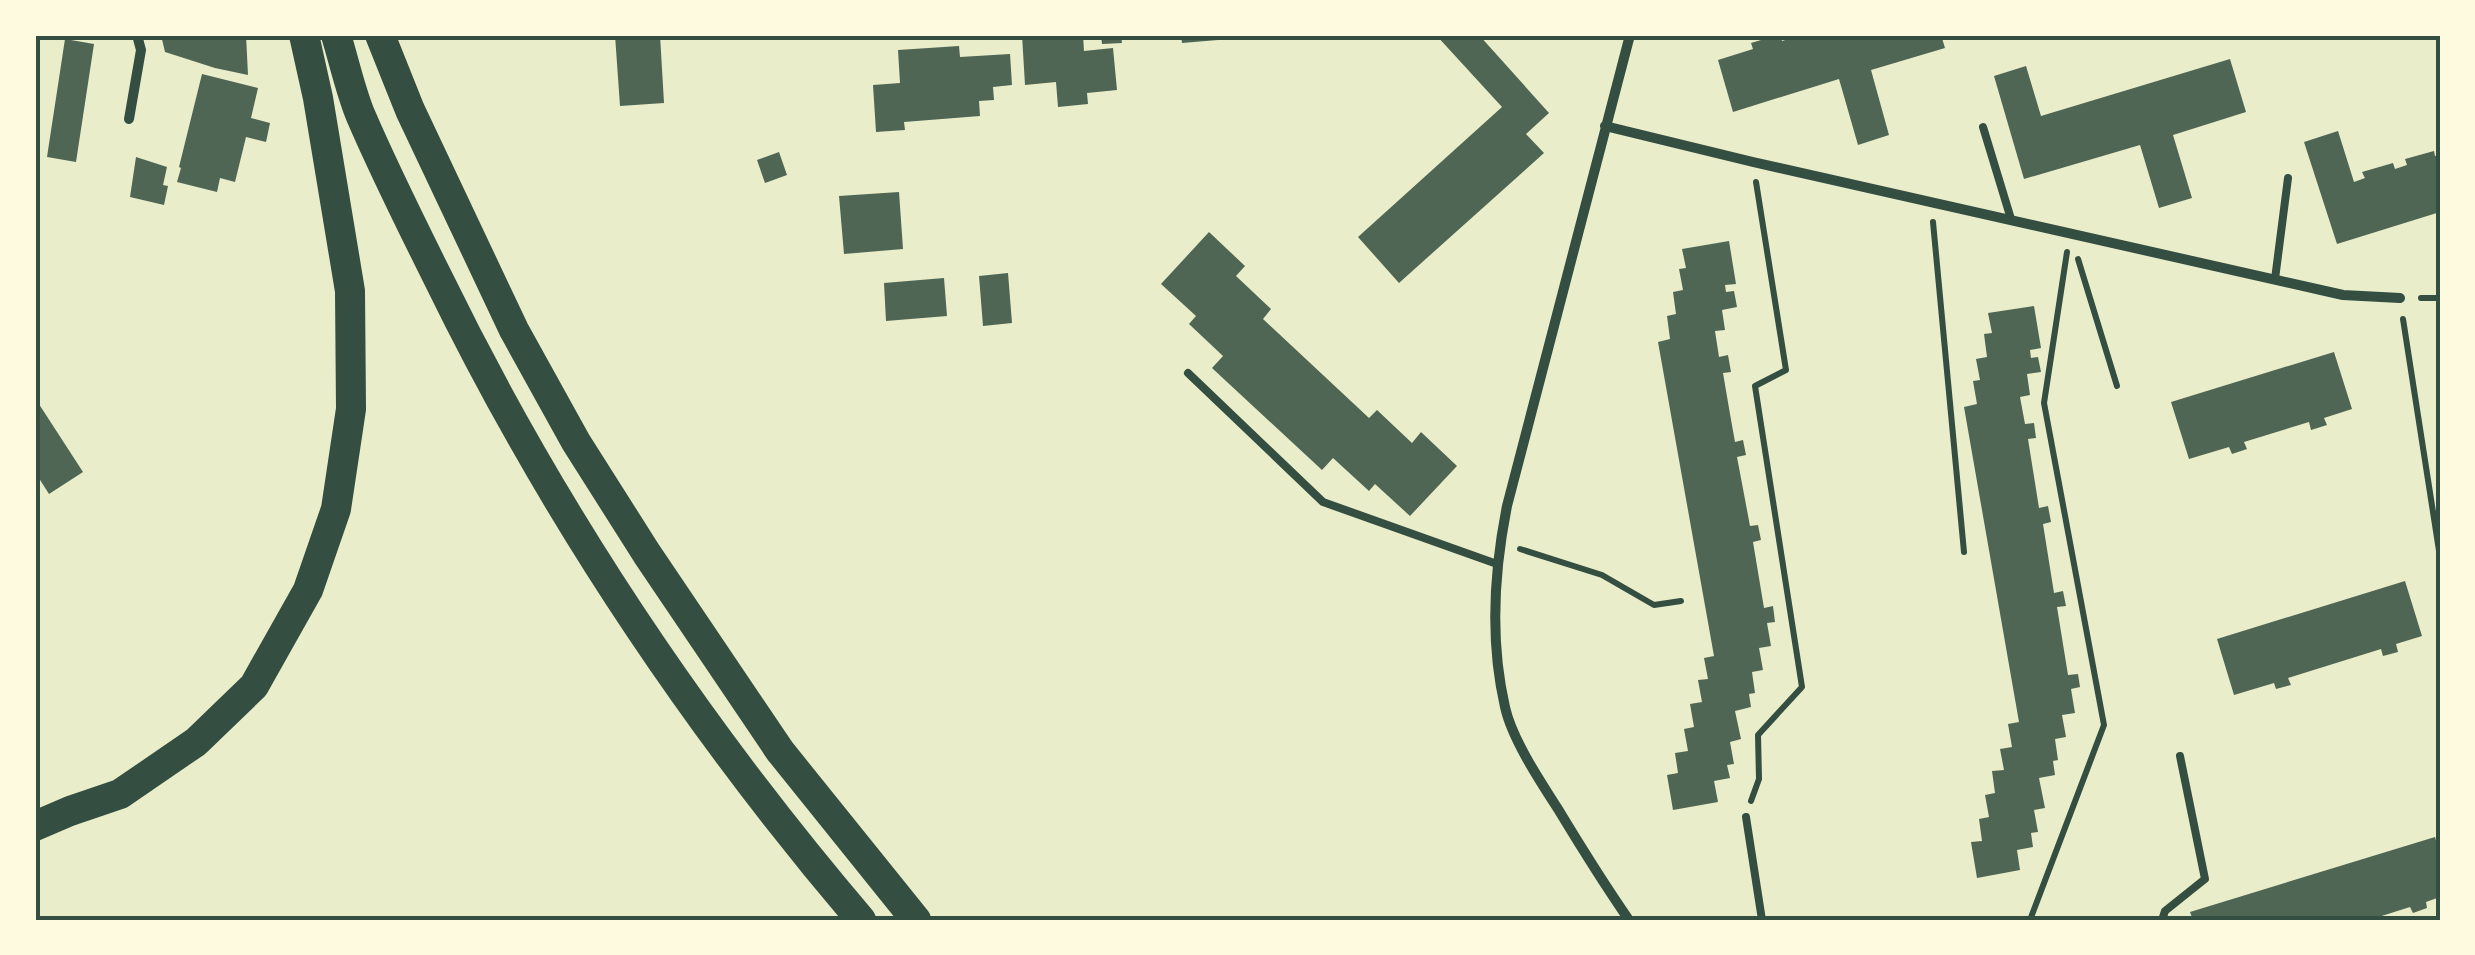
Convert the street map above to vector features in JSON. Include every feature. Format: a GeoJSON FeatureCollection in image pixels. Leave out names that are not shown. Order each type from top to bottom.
{"type":"FeatureCollection","features":[{"type":"Feature","properties":{"kind":"highway"},"geometry":{"type":"LineString","coordinates":[[35,826],[120,794],[196,742],[254,686],[308,590],[336,509],[350,409],[350,291],[304,35]]}},
{"type":"Feature","properties":{"kind":"highway"},"geometry":{"type":"LineString","coordinates":[[336,35],[359,111],[482,370],[604,572],[682,691],[813,864],[861,920]]}},
{"type":"Feature","properties":{"kind":"highway"},"geometry":{"type":"LineString","coordinates":[[380,35],[410,110],[514,330],[576,442],[780,751],[916,920]]}},
{"type":"Feature","properties":{"kind":"street"},"geometry":{"type":"LineString","coordinates":[[129,119],[141,50],[137,35]]}},
{"type":"Feature","properties":{"kind":"street"},"geometry":{"type":"LineString","coordinates":[[1629,920],[1529,764],[1505,709],[1497,647],[1497,564],[1507,506],[1630,35]]}},
{"type":"Feature","properties":{"kind":"street"},"geometry":{"type":"LineString","coordinates":[[1606,126],[2343,295],[2400,298]]}},
{"type":"Feature","properties":{"kind":"lane"},"geometry":{"type":"LineString","coordinates":[[1983,127],[2011,219]]}},
{"type":"Feature","properties":{"kind":"lane"},"geometry":{"type":"LineString","coordinates":[[2275,280],[2288,178]]}},
{"type":"Feature","properties":{"kind":"lane"},"geometry":{"type":"LineString","coordinates":[[1188,373],[1323,502],[1497,564]]}},
{"type":"Feature","properties":{"kind":"lane"},"geometry":{"type":"LineString","coordinates":[[2162,920],[2165,911],[2205,878],[2180,756]]}},
{"type":"Feature","properties":{"kind":"lane"},"geometry":{"type":"LineString","coordinates":[[1746,816],[1762,920]]}},
{"type":"Feature","properties":{"kind":"path"},"geometry":{"type":"LineString","coordinates":[[1746,816],[1759,779],[1758,735],[1802,686],[1755,386],[1786,370],[1753,162]]}},
{"type":"Feature","properties":{"kind":"path"},"geometry":{"type":"LineString","coordinates":[[1931,201],[1964,552]]}},
{"type":"Feature","properties":{"kind":"path"},"geometry":{"type":"LineString","coordinates":[[2070,232],[2117,386]]}},
{"type":"Feature","properties":{"kind":"path"},"geometry":{"type":"LineString","coordinates":[[2030,920],[2104,725],[2044,403],[2070,232]]}},
{"type":"Feature","properties":{"kind":"path"},"geometry":{"type":"LineString","coordinates":[[2440,298],[2400,298],[2440,558]]}},
{"type":"Feature","properties":{"kind":"path"},"geometry":{"type":"LineString","coordinates":[[1500,543],[1602,575],[1654,605],[1681,601]]}},
{"type":"Feature","properties":{"kind":"building"},"geometry":{"type":"Polygon","coordinates":[[[161,35],[246,35],[248,75],[165,52],[161,35]]]}},
{"type":"Feature","properties":{"kind":"building"},"geometry":{"type":"Polygon","coordinates":[[[615,35],[660,35],[664,103],[620,106],[615,35]]]}},
{"type":"Feature","properties":{"kind":"building"},"geometry":{"type":"Polygon","coordinates":[[[1022,35],[1083,35],[1084,51],[1113,48],[1117,90],[1087,93],[1088,104],[1058,107],[1056,82],[1025,85],[1022,35]]]}},
{"type":"Feature","properties":{"kind":"building"},"geometry":{"type":"Polygon","coordinates":[[[1101,35],[1121,35],[1122,43],[1102,44],[1101,35]]]}},
{"type":"Feature","properties":{"kind":"building"},"geometry":{"type":"Polygon","coordinates":[[[1181,35],[1241,35],[1242,38],[1182,43],[1181,35]]]}},
{"type":"Feature","properties":{"kind":"building"},"geometry":{"type":"Polygon","coordinates":[[[1436,35],[1479,35],[1549,113],[1526,134],[1544,153],[1399,283],[1358,237],[1502,107],[1436,35]]]}},
{"type":"Feature","properties":{"kind":"building"},"geometry":{"type":"Polygon","coordinates":[[[1778,35],[1782,41],[1795,35],[1941,35],[1945,48],[1871,70],[1889,135],[1858,145],[1839,79],[1733,112],[1718,60],[1753,49],[1751,43],[1778,35]]]}},
{"type":"Feature","properties":{"kind":"building"},"geometry":{"type":"Polygon","coordinates":[[[65,39],[94,44],[76,162],[47,157],[65,39]]]}},
{"type":"Feature","properties":{"kind":"building"},"geometry":{"type":"Polygon","coordinates":[[[959,46],[960,57],[1010,54],[1012,85],[993,87],[994,100],[979,101],[980,116],[904,122],[905,130],[876,132],[873,85],[900,83],[898,50],[959,46]]]}},
{"type":"Feature","properties":{"kind":"building"},"geometry":{"type":"Polygon","coordinates":[[[2230,59],[2246,112],[2173,135],[2192,198],[2159,208],[2140,145],[2024,179],[1994,76],[2026,66],[2041,116],[2230,59]]]}},
{"type":"Feature","properties":{"kind":"building"},"geometry":{"type":"Polygon","coordinates":[[[202,74],[258,88],[251,118],[270,123],[266,142],[246,137],[235,182],[220,178],[217,192],[177,182],[202,74]]]}},
{"type":"Feature","properties":{"kind":"building"},"geometry":{"type":"Polygon","coordinates":[[[2338,131],[2354,182],[2365,178],[2362,172],[2393,163],[2395,169],[2407,165],[2405,159],[2434,151],[2435,156],[2440,155],[2440,212],[2337,244],[2304,142],[2338,131]]]}},
{"type":"Feature","properties":{"kind":"building"},"geometry":{"type":"Polygon","coordinates":[[[779,152],[787,175],[765,183],[757,160],[779,152]]]}},
{"type":"Feature","properties":{"kind":"building"},"geometry":{"type":"Polygon","coordinates":[[[136,157],[167,167],[164,205],[130,197],[136,157]]]}},
{"type":"Feature","properties":{"kind":"building"},"geometry":{"type":"Polygon","coordinates":[[[899,192],[903,249],[844,254],[839,196],[899,192]]]}},
{"type":"Feature","properties":{"kind":"building"},"geometry":{"type":"Polygon","coordinates":[[[1209,232],[1245,266],[1236,276],[1271,309],[1263,319],[1369,418],[1377,410],[1412,443],[1421,432],[1457,466],[1410,516],[1375,484],[1369,491],[1333,458],[1322,470],[1212,368],[1223,356],[1189,324],[1196,316],[1161,284],[1209,232]]]}},
{"type":"Feature","properties":{"kind":"building"},"geometry":{"type":"Polygon","coordinates":[[[1729,241],[1736,284],[1725,285],[1726,292],[1734,291],[1737,307],[1722,310],[1725,330],[1715,331],[1719,357],[1728,355],[1731,372],[1723,373],[1735,442],[1743,440],[1746,455],[1737,457],[1750,526],[1758,525],[1761,540],[1753,542],[1764,608],[1773,606],[1775,622],[1767,623],[1771,646],[1759,648],[1763,670],[1752,672],[1755,693],[1749,694],[1751,707],[1735,711],[1741,739],[1730,742],[1734,764],[1727,765],[1730,778],[1714,781],[1718,802],[1673,810],[1667,775],[1678,773],[1675,753],[1688,751],[1684,729],[1694,727],[1690,704],[1702,702],[1698,680],[1708,679],[1704,658],[1714,656],[1658,342],[1670,339],[1667,316],[1676,314],[1673,292],[1683,290],[1679,269],[1686,268],[1682,249],[1729,241]]]}},
{"type":"Feature","properties":{"kind":"building"},"geometry":{"type":"Polygon","coordinates":[[[1008,273],[1012,323],[983,326],[979,276],[1008,273]]]}},
{"type":"Feature","properties":{"kind":"building"},"geometry":{"type":"Polygon","coordinates":[[[944,278],[947,316],[886,321],[884,283],[944,278]]]}},
{"type":"Feature","properties":{"kind":"building"},"geometry":{"type":"Polygon","coordinates":[[[2034,306],[2041,348],[2030,350],[2031,358],[2038,357],[2041,372],[2027,374],[2030,395],[2020,397],[2025,424],[2034,423],[2036,438],[2028,439],[2039,508],[2048,506],[2051,522],[2043,524],[2054,593],[2063,591],[2066,606],[2057,607],[2068,675],[2078,674],[2080,687],[2071,689],[2075,713],[2062,715],[2066,737],[2055,739],[2055,775],[2039,778],[2045,808],[2034,810],[2038,832],[2031,833],[2033,847],[2017,850],[2020,870],[1977,878],[1971,842],[1982,841],[1979,819],[1989,817],[1985,795],[1995,793],[1992,771],[2004,770],[2000,749],[2012,747],[2008,724],[2019,722],[1964,407],[1977,404],[1973,381],[1980,380],[1976,359],[1987,357],[1984,334],[1992,333],[1988,313],[2034,306]]]}},
{"type":"Feature","properties":{"kind":"building"},"geometry":{"type":"Polygon","coordinates":[[[2334,352],[2352,409],[2324,418],[2327,425],[2311,430],[2309,422],[2244,442],[2247,449],[2232,454],[2229,447],[2189,459],[2171,402],[2334,352]]]}},
{"type":"Feature","properties":{"kind":"building"},"geometry":{"type":"Polygon","coordinates":[[[35,398],[83,472],[49,494],[35,472],[35,398]]]}},
{"type":"Feature","properties":{"kind":"building"},"geometry":{"type":"Polygon","coordinates":[[[2405,581],[2422,636],[2396,644],[2398,652],[2383,656],[2381,649],[2288,678],[2291,685],[2276,689],[2274,683],[2234,695],[2217,639],[2405,581]]]}},
{"type":"Feature","properties":{"kind":"building"},"geometry":{"type":"Polygon","coordinates":[[[2435,837],[2440,854],[2440,897],[2413,913],[2410,907],[2369,920],[2193,920],[2190,912],[2435,837]]]}}]}
